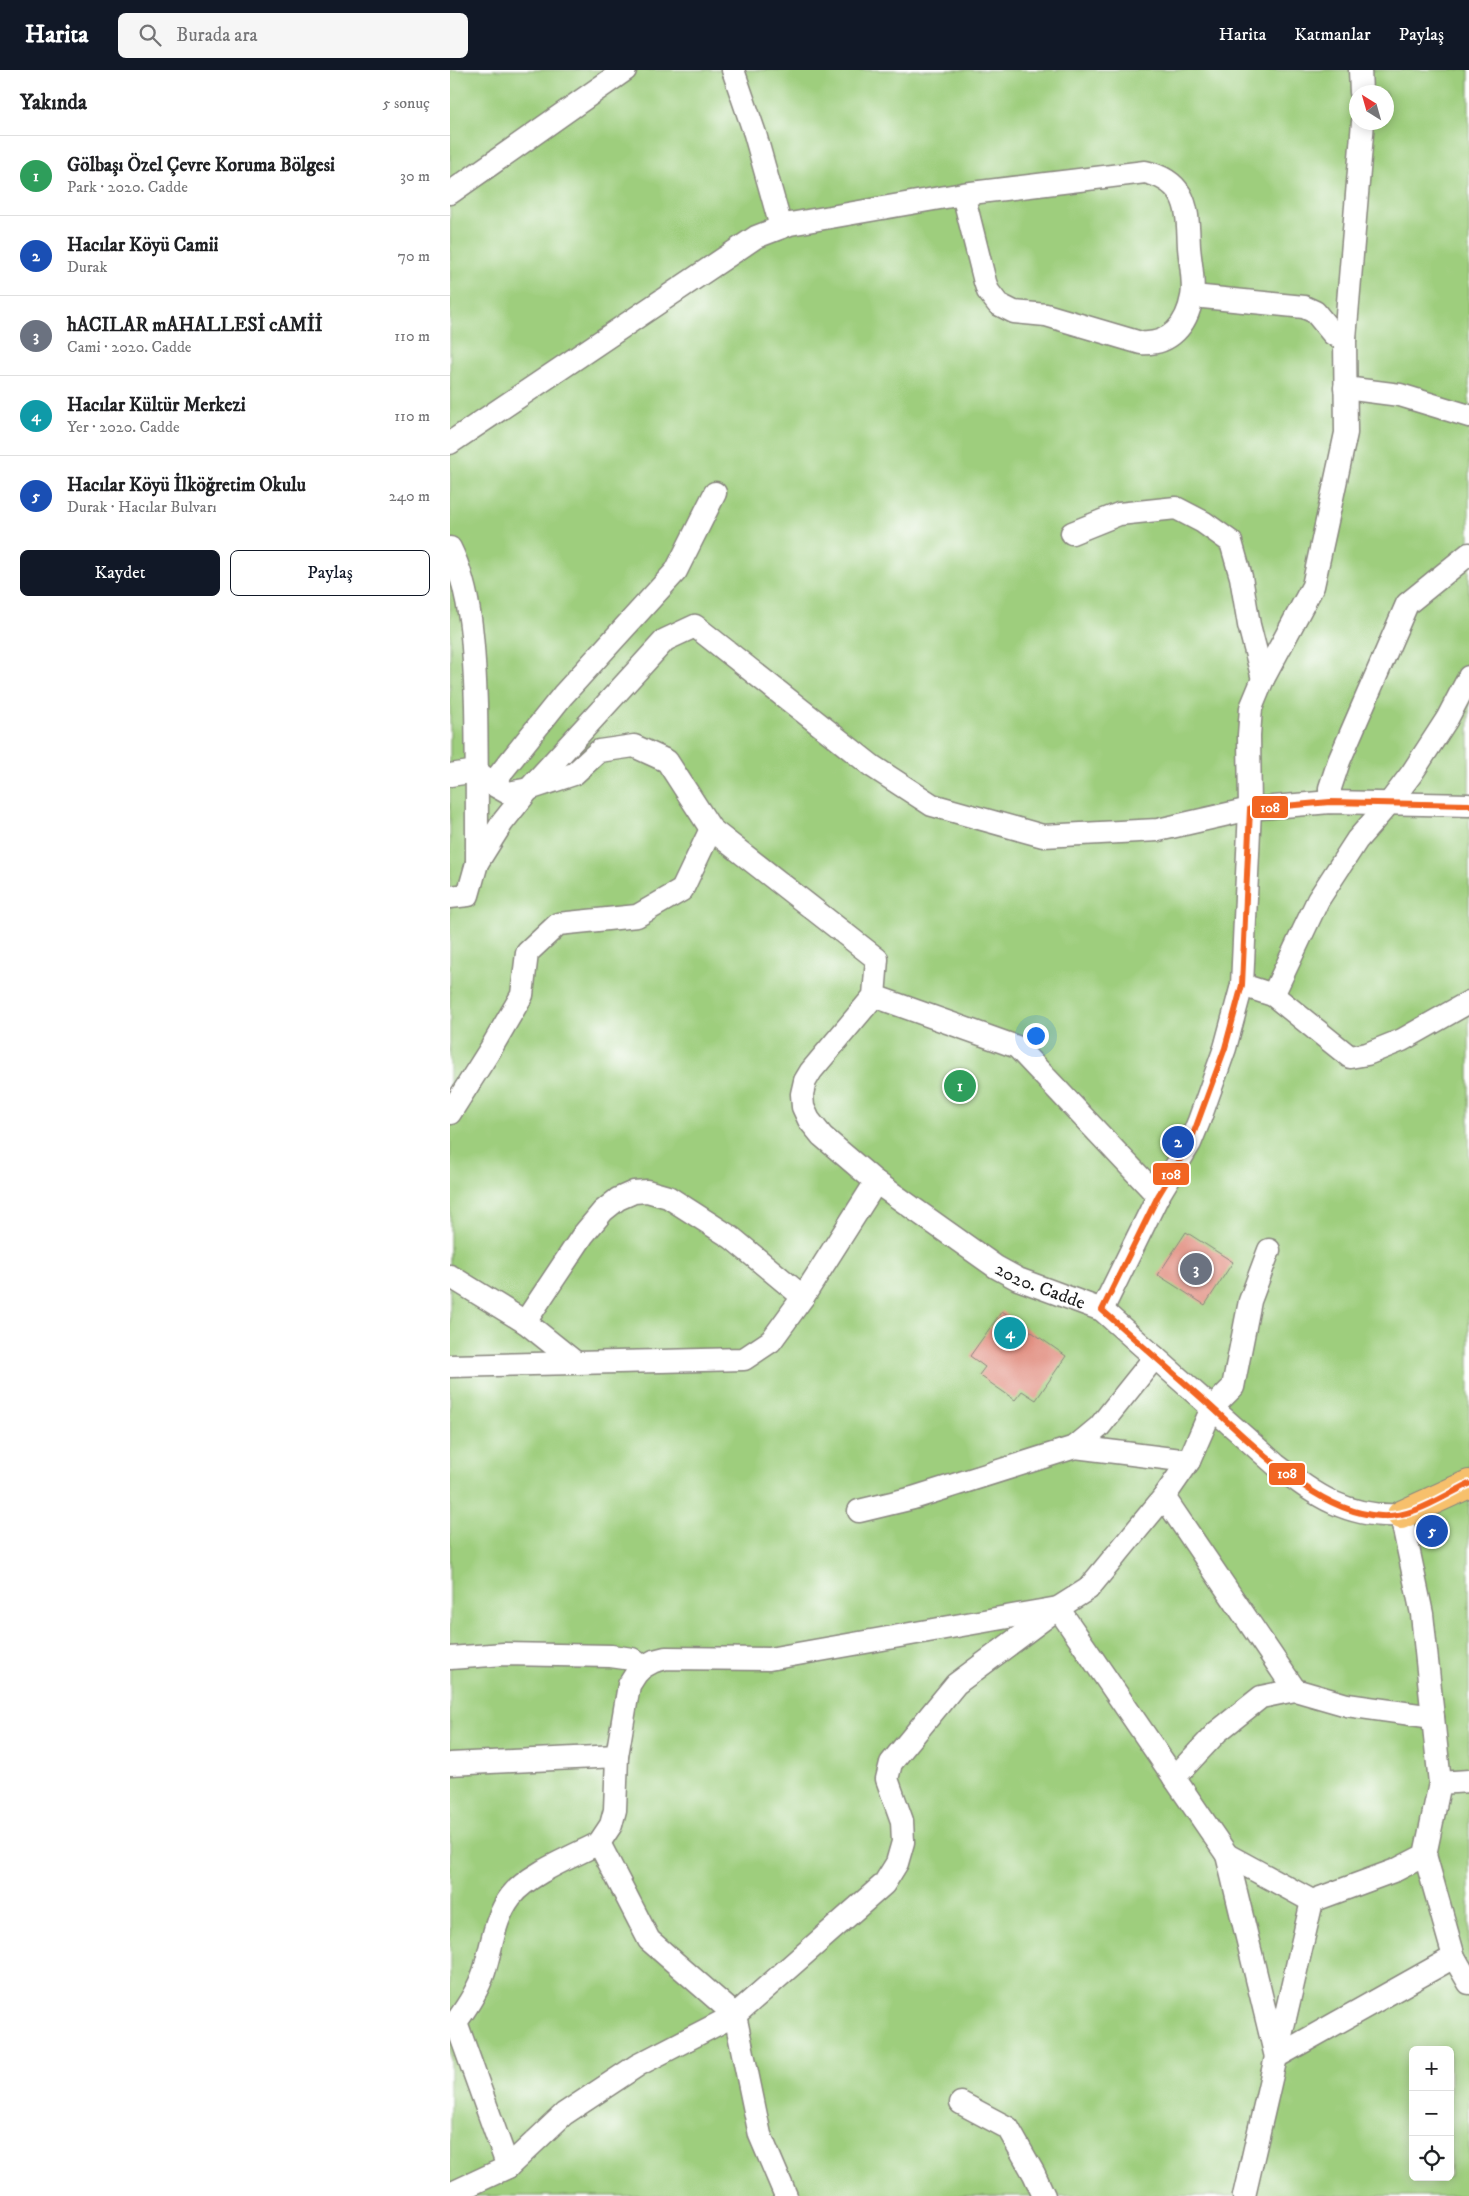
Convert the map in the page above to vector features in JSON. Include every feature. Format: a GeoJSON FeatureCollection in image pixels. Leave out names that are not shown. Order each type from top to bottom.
{"type":"FeatureCollection","features":[{"type":"Feature","properties":{"kind":"main road"},"geometry":{"type":"LineString","coordinates":[[1401,1515],[1469,1484]]}},
{"type":"Feature","properties":{"kind":"street"},"geometry":{"type":"LineString","coordinates":[[450,193],[625,70]]}},
{"type":"Feature","properties":{"kind":"street"},"geometry":{"type":"LineString","coordinates":[[733,70],[755,134],[781,227]]}},
{"type":"Feature","properties":{"kind":"street"},"geometry":{"type":"LineString","coordinates":[[1360,70],[1361,85]]}},
{"type":"Feature","properties":{"kind":"street"},"geometry":{"type":"LineString","coordinates":[[1102,1310],[1158,1196],[1182,1156],[1199,1121],[1225,1048],[1242,984],[1250,809],[1249,735],[1251,708],[1263,679],[1313,586],[1346,433],[1345,339],[1362,130]]}},
{"type":"Feature","properties":{"kind":"street"},"geometry":{"type":"LineString","coordinates":[[450,443],[756,237],[790,224],[963,194],[1145,172],[1155,174],[1173,185],[1186,207],[1193,296],[1184,322],[1179,329],[1165,340],[1149,344],[1046,315],[1014,312],[1002,308],[988,291],[963,194]]}},
{"type":"Feature","properties":{"kind":"street"},"geometry":{"type":"LineString","coordinates":[[1193,296],[1304,307],[1315,312],[1333,334],[1345,339]]}},
{"type":"Feature","properties":{"kind":"street"},"geometry":{"type":"LineString","coordinates":[[1345,388],[1400,395],[1469,416]]}},
{"type":"Feature","properties":{"kind":"street"},"geometry":{"type":"LineString","coordinates":[[485,778],[676,572],[715,493]]}},
{"type":"Feature","properties":{"kind":"street"},"geometry":{"type":"LineString","coordinates":[[1072,533],[1119,514],[1176,508],[1203,522],[1231,542],[1241,577],[1249,625],[1263,679]]}},
{"type":"Feature","properties":{"kind":"street"},"geometry":{"type":"LineString","coordinates":[[450,548],[458,563],[473,636],[485,778],[477,863],[468,895],[450,897]]}},
{"type":"Feature","properties":{"kind":"street"},"geometry":{"type":"LineString","coordinates":[[1330,802],[1330,788],[1339,761],[1407,604],[1469,554]]}},
{"type":"Feature","properties":{"kind":"street"},"geometry":{"type":"LineString","coordinates":[[477,863],[502,823],[529,789],[665,640],[695,626],[872,766],[932,805],[1043,836],[1158,830],[1250,809],[1330,802],[1469,805]]}},
{"type":"Feature","properties":{"kind":"street"},"geometry":{"type":"LineString","coordinates":[[1273,995],[1318,900],[1357,840],[1390,802],[1447,719],[1469,677]]}},
{"type":"Feature","properties":{"kind":"street"},"geometry":{"type":"LineString","coordinates":[[450,775],[485,778],[508,793],[529,789],[574,774],[600,751],[634,746],[667,761],[711,829],[877,959],[874,996],[1017,1047],[1158,1196]]}},
{"type":"Feature","properties":{"kind":"street"},"geometry":{"type":"LineString","coordinates":[[450,1113],[522,995],[527,953],[558,924],[637,916],[682,890],[711,829]]}},
{"type":"Feature","properties":{"kind":"street"},"geometry":{"type":"LineString","coordinates":[[1242,984],[1273,995],[1350,1057],[1367,1054],[1402,1040],[1469,1002]]}},
{"type":"Feature","properties":{"kind":"street","name":"2020. Cadde"},"geometry":{"type":"LineString","coordinates":[[874,996],[811,1071],[805,1081],[803,1101],[809,1120],[822,1136],[876,1182],[996,1267],[1018,1279],[1102,1310],[1276,1464],[1322,1497],[1336,1505],[1371,1515],[1401,1515]]}},
{"type":"Feature","properties":{"kind":"street"},"geometry":{"type":"LineString","coordinates":[[450,1366],[744,1359],[771,1341],[803,1297],[876,1182]]}},
{"type":"Feature","properties":{"kind":"street"},"geometry":{"type":"LineString","coordinates":[[525,1322],[583,1235],[603,1211],[618,1199],[634,1192],[647,1191],[668,1197],[732,1238],[803,1297]]}},
{"type":"Feature","properties":{"kind":"street"},"geometry":{"type":"LineString","coordinates":[[450,2194],[508,2167],[564,2114],[638,2064],[735,2015],[884,1884],[897,1863],[903,1842],[902,1822],[887,1779],[891,1762],[956,1684],[1058,1608],[1088,1589],[1164,1497],[1189,1461],[1212,1408],[1233,1386],[1250,1301],[1269,1250]]}},
{"type":"Feature","properties":{"kind":"street"},"geometry":{"type":"LineString","coordinates":[[450,1276],[525,1322],[575,1362]]}},
{"type":"Feature","properties":{"kind":"street"},"geometry":{"type":"LineString","coordinates":[[859,1511],[913,1498],[1075,1447],[1099,1427],[1155,1357]]}},
{"type":"Feature","properties":{"kind":"street"},"geometry":{"type":"LineString","coordinates":[[1075,1447],[1189,1461]]}},
{"type":"Feature","properties":{"kind":"street"},"geometry":{"type":"LineString","coordinates":[[1164,1497],[1295,1690]]}},
{"type":"Feature","properties":{"kind":"street"},"geometry":{"type":"LineString","coordinates":[[1401,1515],[1422,1614],[1440,1783],[1425,1855],[1454,1957],[1469,1983]]}},
{"type":"Feature","properties":{"kind":"street"},"geometry":{"type":"LineString","coordinates":[[508,2167],[453,2021],[471,2001],[484,1974],[498,1920],[511,1896],[528,1880],[600,1843],[611,1825],[615,1810],[617,1756],[629,1686],[636,1674],[643,1667],[654,1661],[666,1658],[769,1659],[1058,1608]]}},
{"type":"Feature","properties":{"kind":"street"},"geometry":{"type":"LineString","coordinates":[[1058,1608],[1226,1855],[1276,2057]]}},
{"type":"Feature","properties":{"kind":"street"},"geometry":{"type":"LineString","coordinates":[[450,1658],[504,1654],[611,1656],[632,1659],[643,1667]]}},
{"type":"Feature","properties":{"kind":"street"},"geometry":{"type":"LineString","coordinates":[[1174,1778],[1217,1732],[1261,1697],[1295,1690],[1347,1705],[1433,1717]]}},
{"type":"Feature","properties":{"kind":"street"},"geometry":{"type":"LineString","coordinates":[[450,1764],[617,1756]]}},
{"type":"Feature","properties":{"kind":"street"},"geometry":{"type":"LineString","coordinates":[[1440,1783],[1469,1780]]}},
{"type":"Feature","properties":{"kind":"street"},"geometry":{"type":"LineString","coordinates":[[600,1843],[648,1940],[735,2015],[760,2135],[786,2196]]}},
{"type":"Feature","properties":{"kind":"street"},"geometry":{"type":"LineString","coordinates":[[1226,1855],[1312,1901],[1396,1870],[1425,1855]]}},
{"type":"Feature","properties":{"kind":"street"},"geometry":{"type":"LineString","coordinates":[[1244,2196],[1312,1901]]}},
{"type":"Feature","properties":{"kind":"street"},"geometry":{"type":"LineString","coordinates":[[1276,2057],[1454,1957]]}},
{"type":"Feature","properties":{"kind":"street"},"geometry":{"type":"LineString","coordinates":[[961,2103],[1008,2128],[1044,2196]]}},
{"type":"Feature","properties":{"kind":"green space"},"geometry":{"type":"Polygon","coordinates":[[[450,70],[1469,70],[1469,2196],[450,2196],[450,70]]]}},
{"type":"Feature","properties":{"kind":"building"},"geometry":{"type":"Polygon","coordinates":[[[1186,1232],[1233,1262],[1205,1305],[1158,1275],[1186,1232]]]}},
{"type":"Feature","properties":{"kind":"building"},"geometry":{"type":"Polygon","coordinates":[[[1002,1311],[1066,1356],[1036,1400],[1022,1391],[1015,1400],[979,1375],[985,1367],[970,1356],[1002,1311]]]}},
{"type":"Feature","properties":{"kind":"transit line","name":"108"},"geometry":{"type":"LineString","coordinates":[[1469,805],[1330,802],[1250,809],[1242,985],[1225,1048],[1190,1143],[1158,1196],[1102,1310],[1265,1456],[1310,1490],[1333,1503],[1357,1512],[1393,1516],[1426,1506],[1469,1484]]}},
{"type":"Feature","properties":{"kind":"place","name":"Gölbaşı Özel Çevre Koruma Bölgesi"},"geometry":{"type":"Point","coordinates":[960,1086]}},
{"type":"Feature","properties":{"kind":"place","name":"Hacılar Köyü Camii"},"geometry":{"type":"Point","coordinates":[1178,1142]}},
{"type":"Feature","properties":{"kind":"place","name":"hACILAR mAHALLESİ cAMİİ"},"geometry":{"type":"Point","coordinates":[1196,1269]}},
{"type":"Feature","properties":{"kind":"place","name":"Hacılar Kültür Merkezi"},"geometry":{"type":"Point","coordinates":[1010,1333]}},
{"type":"Feature","properties":{"kind":"place","name":"Hacılar Köyü İlköğretim Okulu"},"geometry":{"type":"Point","coordinates":[1432,1531]}}]}
